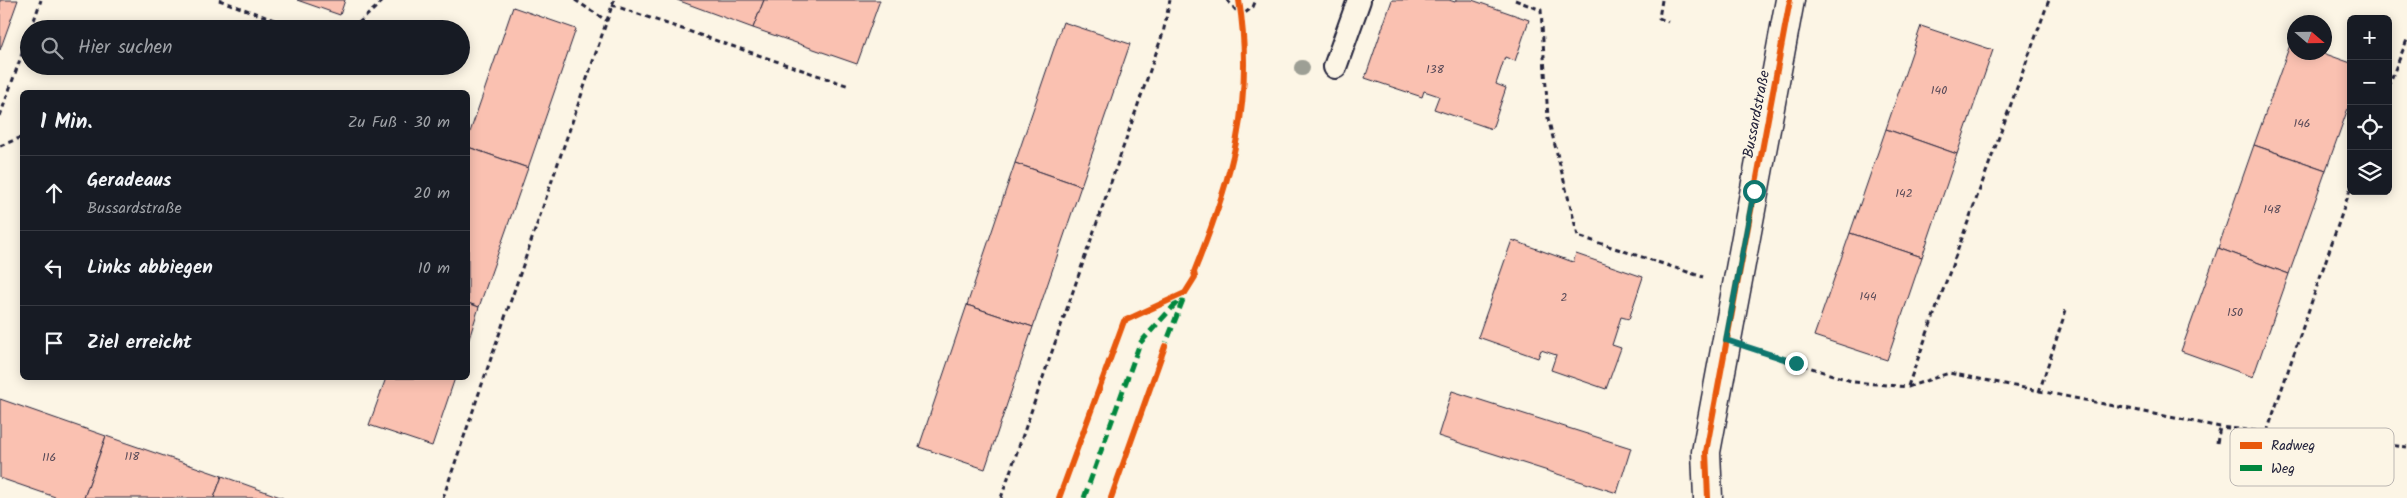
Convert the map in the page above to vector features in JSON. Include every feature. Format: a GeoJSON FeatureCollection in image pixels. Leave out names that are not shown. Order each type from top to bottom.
{"type":"FeatureCollection","features":[{"type":"Feature","properties":{"kind":"street","name":"Bussardstraße"},"geometry":{"type":"LineString","coordinates":[[1708,498],[1706,452],[1790,0]]}},
{"type":"Feature","properties":{"kind":"lane"},"geometry":{"type":"LineString","coordinates":[[1335,68],[1352,4]]}},
{"type":"Feature","properties":{"kind":"path"},"geometry":{"type":"LineString","coordinates":[[34,20],[41,0]]}},
{"type":"Feature","properties":{"kind":"path"},"geometry":{"type":"LineString","coordinates":[[219,0],[274,20]]}},
{"type":"Feature","properties":{"kind":"path"},"geometry":{"type":"LineString","coordinates":[[362,20],[384,0]]}},
{"type":"Feature","properties":{"kind":"path"},"geometry":{"type":"LineString","coordinates":[[575,0],[607,21]]}},
{"type":"Feature","properties":{"kind":"path"},"geometry":{"type":"LineString","coordinates":[[443,498],[614,0]]}},
{"type":"Feature","properties":{"kind":"path"},"geometry":{"type":"LineString","coordinates":[[1001,498],[1163,32],[1170,0]]}},
{"type":"Feature","properties":{"kind":"path"},"geometry":{"type":"LineString","coordinates":[[1227,0],[1241,16],[1253,8],[1256,0]]}},
{"type":"Feature","properties":{"kind":"path"},"geometry":{"type":"LineString","coordinates":[[1515,0],[1541,10],[1548,118],[1578,236],[1736,288]]}},
{"type":"Feature","properties":{"kind":"path"},"geometry":{"type":"LineString","coordinates":[[1662,0],[1659,18],[1668,22]]}},
{"type":"Feature","properties":{"kind":"path"},"geometry":{"type":"LineString","coordinates":[[1908,387],[2049,0]]}},
{"type":"Feature","properties":{"kind":"path"},"geometry":{"type":"LineString","coordinates":[[612,5],[849,86]]}},
{"type":"Feature","properties":{"kind":"path"},"geometry":{"type":"LineString","coordinates":[[2392,77],[2407,40]]}},
{"type":"Feature","properties":{"kind":"path"},"geometry":{"type":"LineString","coordinates":[[0,116],[20,59]]}},
{"type":"Feature","properties":{"kind":"path"},"geometry":{"type":"LineString","coordinates":[[0,146],[20,138]]}},
{"type":"Feature","properties":{"kind":"path"},"geometry":{"type":"LineString","coordinates":[[2268,428],[2348,195]]}},
{"type":"Feature","properties":{"kind":"path"},"geometry":{"type":"LineString","coordinates":[[2039,392],[2066,310]]}},
{"type":"Feature","properties":{"kind":"path"},"geometry":{"type":"LineString","coordinates":[[1726,340],[1854,382],[1908,387],[1949,373],[2230,428]]}},
{"type":"Feature","properties":{"kind":"path"},"geometry":{"type":"LineString","coordinates":[[2217,443],[2220,427]]}},
{"type":"Feature","properties":{"kind":"path"},"geometry":{"type":"LineString","coordinates":[[2394,446],[2407,447]]}},
{"type":"Feature","properties":{"kind":"building"},"geometry":{"type":"Polygon","coordinates":[[[0,0],[18,0],[0,50],[0,0]]]}},
{"type":"Feature","properties":{"kind":"building"},"geometry":{"type":"Polygon","coordinates":[[[297,0],[345,0],[340,15],[297,0]]]}},
{"type":"Feature","properties":{"kind":"building"},"geometry":{"type":"Polygon","coordinates":[[[677,0],[764,0],[753,28],[677,0]]]}},
{"type":"Feature","properties":{"kind":"building"},"geometry":{"type":"Polygon","coordinates":[[[764,0],[880,0],[857,64],[753,28],[764,0]]]}},
{"type":"Feature","properties":{"kind":"building"},"geometry":{"type":"Polygon","coordinates":[[[1392,0],[1449,0],[1455,2],[1456,0],[1472,0],[1529,20],[1515,61],[1505,57],[1496,84],[1506,88],[1492,129],[1434,109],[1439,96],[1424,91],[1422,97],[1365,78],[1392,0]]]}},
{"type":"Feature","properties":{"kind":"building"},"geometry":{"type":"Polygon","coordinates":[[[513,7],[576,29],[528,168],[470,148],[470,132],[513,7]]]}},
{"type":"Feature","properties":{"kind":"building"},"geometry":{"type":"Polygon","coordinates":[[[1063,22],[1130,44],[1081,186],[1015,163],[1063,22]]]}},
{"type":"Feature","properties":{"kind":"building"},"geometry":{"type":"Polygon","coordinates":[[[1921,26],[1993,50],[1957,154],[1886,129],[1921,26]]]}},
{"type":"Feature","properties":{"kind":"building"},"geometry":{"type":"Polygon","coordinates":[[[2287,53],[2287,60],[2332,60],[2332,56],[2347,62],[2347,111],[2326,170],[2254,145],[2287,53]]]}},
{"type":"Feature","properties":{"kind":"building"},"geometry":{"type":"Polygon","coordinates":[[[1886,129],[1957,154],[1922,257],[1850,233],[1886,129]]]}},
{"type":"Feature","properties":{"kind":"building"},"geometry":{"type":"Polygon","coordinates":[[[2254,145],[2326,170],[2289,274],[2218,248],[2254,145]]]}},
{"type":"Feature","properties":{"kind":"building"},"geometry":{"type":"Polygon","coordinates":[[[470,148],[528,168],[479,307],[470,304],[470,148]]]}},
{"type":"Feature","properties":{"kind":"building"},"geometry":{"type":"Polygon","coordinates":[[[1015,163],[1081,186],[1033,327],[967,305],[1015,163]]]}},
{"type":"Feature","properties":{"kind":"building"},"geometry":{"type":"Polygon","coordinates":[[[1850,233],[1922,257],[1887,360],[1814,336],[1850,233]]]}},
{"type":"Feature","properties":{"kind":"building"},"geometry":{"type":"Polygon","coordinates":[[[1512,240],[1573,262],[1576,254],[1643,277],[1629,319],[1621,317],[1612,345],[1621,348],[1606,389],[1551,370],[1556,355],[1541,350],[1538,358],[1478,337],[1512,240]]]}},
{"type":"Feature","properties":{"kind":"building"},"geometry":{"type":"Polygon","coordinates":[[[2218,248],[2289,274],[2253,377],[2181,351],[2218,248]]]}},
{"type":"Feature","properties":{"kind":"building"},"geometry":{"type":"Polygon","coordinates":[[[470,304],[479,307],[470,336],[470,304]]]}},
{"type":"Feature","properties":{"kind":"building"},"geometry":{"type":"Polygon","coordinates":[[[967,305],[1033,327],[985,469],[919,447],[967,305]]]}},
{"type":"Feature","properties":{"kind":"building"},"geometry":{"type":"Polygon","coordinates":[[[385,380],[454,380],[432,446],[369,425],[385,380]]]}},
{"type":"Feature","properties":{"kind":"building"},"geometry":{"type":"Polygon","coordinates":[[[1452,391],[1631,448],[1617,493],[1438,436],[1452,391]]]}},
{"type":"Feature","properties":{"kind":"building"},"geometry":{"type":"Polygon","coordinates":[[[0,399],[106,436],[84,498],[58,498],[0,478],[0,399]]]}},
{"type":"Feature","properties":{"kind":"building"},"geometry":{"type":"Polygon","coordinates":[[[106,436],[222,476],[214,498],[84,498],[106,436]]]}},
{"type":"Feature","properties":{"kind":"building"},"geometry":{"type":"Polygon","coordinates":[[[222,476],[283,498],[214,498],[222,476]]]}},
{"type":"Feature","properties":{"kind":"marked path"},"geometry":{"type":"LineString","coordinates":[[1163,351],[1186,292]]}},
{"type":"Feature","properties":{"kind":"marked path"},"geometry":{"type":"LineString","coordinates":[[1084,498],[1140,343],[1180,299]]}},
{"type":"Feature","properties":{"kind":"cycle path"},"geometry":{"type":"LineString","coordinates":[[1059,498],[1124,321],[1185,293],[1195,277],[1194,272],[1219,204],[1237,139],[1242,106],[1244,72],[1239,0]]}},
{"type":"Feature","properties":{"kind":"cycle path"},"geometry":{"type":"LineString","coordinates":[[1708,498],[1706,452],[1790,0]]}},
{"type":"Feature","properties":{"kind":"cycle path"},"geometry":{"type":"LineString","coordinates":[[1111,498],[1165,346]]}},
{"type":"Feature","properties":{"kind":"route"},"geometry":{"type":"LineString","coordinates":[[1754,191],[1726,340],[1796,363]]}}]}
